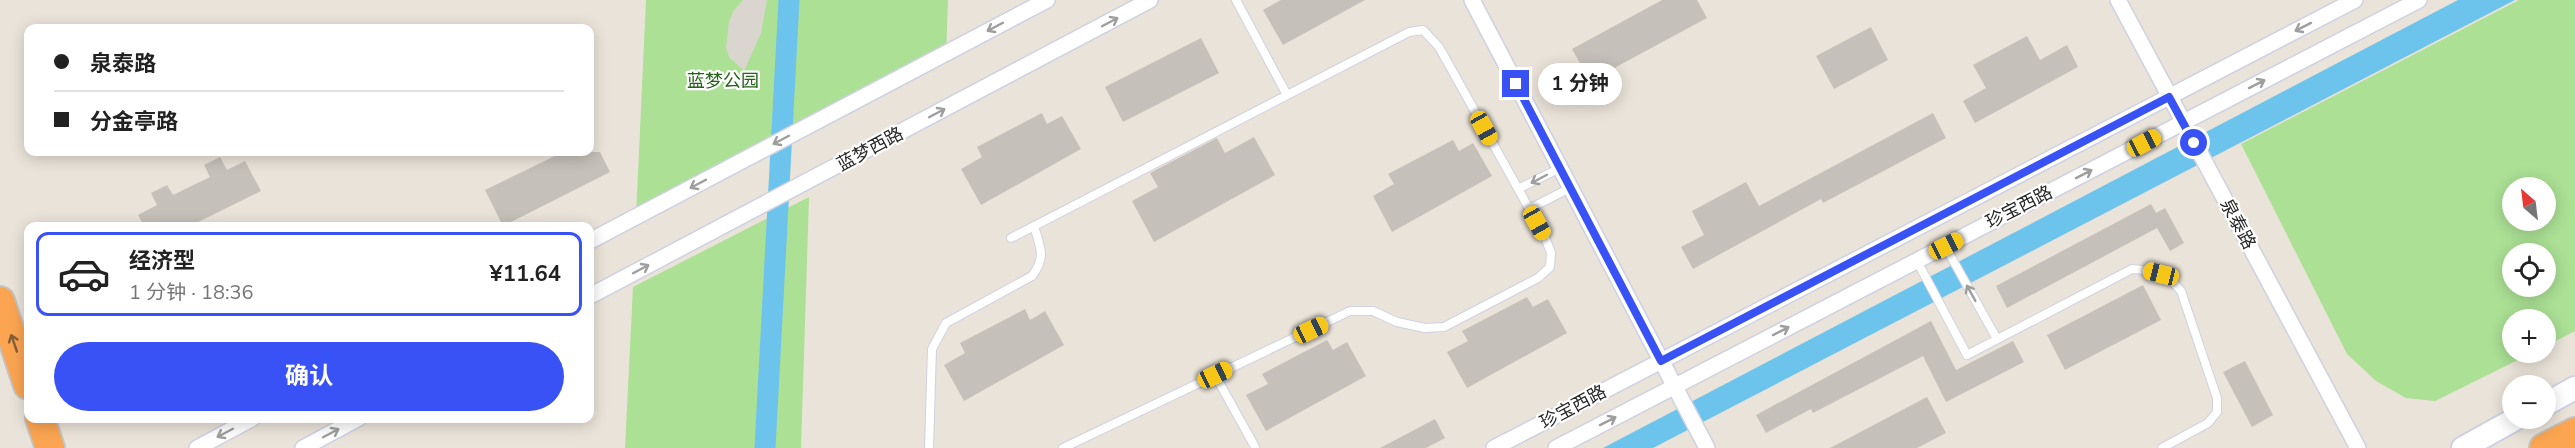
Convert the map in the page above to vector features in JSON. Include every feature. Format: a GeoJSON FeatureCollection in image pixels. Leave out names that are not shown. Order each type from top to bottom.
{"type":"FeatureCollection","features":[{"type":"Feature","properties":{"kind":"highway"},"geometry":{"type":"LineString","coordinates":[[0,301],[24,373]]}},
{"type":"Feature","properties":{"kind":"highway"},"geometry":{"type":"LineString","coordinates":[[42,423],[50,448]]}},
{"type":"Feature","properties":{"kind":"highway"},"geometry":{"type":"LineString","coordinates":[[2544,448],[2575,432]]}},
{"type":"Feature","properties":{"kind":"main road"},"geometry":{"type":"LineString","coordinates":[[2556,399],[2575,390]]}},
{"type":"Feature","properties":{"kind":"main road"},"geometry":{"type":"LineString","coordinates":[[2463,448],[2502,426]]}},
{"type":"Feature","properties":{"kind":"street"},"geometry":{"type":"LineString","coordinates":[[594,239],[1047,0]]}},
{"type":"Feature","properties":{"kind":"street","name":"蓝梦西路"},"geometry":{"type":"LineString","coordinates":[[594,294],[1150,0]]}},
{"type":"Feature","properties":{"kind":"street"},"geometry":{"type":"LineString","coordinates":[[1472,0],[1707,448]]}},
{"type":"Feature","properties":{"kind":"street","name":"泉泰路"},"geometry":{"type":"LineString","coordinates":[[2118,0],[2358,448]]}},
{"type":"Feature","properties":{"kind":"street","name":"珍宝西路"},"geometry":{"type":"LineString","coordinates":[[1494,448],[2355,0]]}},
{"type":"Feature","properties":{"kind":"street","name":"珍宝西路"},"geometry":{"type":"LineString","coordinates":[[1556,448],[2419,0]]}},
{"type":"Feature","properties":{"kind":"street"},"geometry":{"type":"LineString","coordinates":[[197,448],[244,423]]}},
{"type":"Feature","properties":{"kind":"street"},"geometry":{"type":"LineString","coordinates":[[303,448],[350,423]]}},
{"type":"Feature","properties":{"kind":"lane"},"geometry":{"type":"LineString","coordinates":[[1236,0],[1287,95]]}},
{"type":"Feature","properties":{"kind":"lane"},"geometry":{"type":"LineString","coordinates":[[1011,238],[1409,32],[1423,30],[1439,47],[1551,253],[1550,267],[1538,278],[1444,327],[1425,328],[1397,322],[1373,311],[1350,311],[1063,448]]}},
{"type":"Feature","properties":{"kind":"lane"},"geometry":{"type":"LineString","coordinates":[[1518,189],[1560,168]]}},
{"type":"Feature","properties":{"kind":"lane"},"geometry":{"type":"LineString","coordinates":[[1529,209],[1570,188]]}},
{"type":"Feature","properties":{"kind":"lane"},"geometry":{"type":"LineString","coordinates":[[928,448],[931,357],[939,333],[946,323],[1032,276],[1041,264],[1040,247],[1034,226]]}},
{"type":"Feature","properties":{"kind":"lane"},"geometry":{"type":"LineString","coordinates":[[1946,246],[1997,339]]}},
{"type":"Feature","properties":{"kind":"lane"},"geometry":{"type":"LineString","coordinates":[[1917,261],[1967,355],[2132,269],[2171,278],[2181,291],[2217,398],[2217,412],[2208,423],[2162,448]]}},
{"type":"Feature","properties":{"kind":"lane"},"geometry":{"type":"LineString","coordinates":[[1215,375],[1255,447]]}},
{"type":"Feature","properties":{"kind":"green space","name":"蓝梦公园"},"geometry":{"type":"Polygon","coordinates":[[[646,0],[948,0],[946,55],[636,217],[646,0]]]}},
{"type":"Feature","properties":{"kind":"green space"},"geometry":{"type":"Polygon","coordinates":[[[2519,0],[2575,0],[2575,331],[2556,341],[2556,309],[2502,309],[2502,363],[2512,363],[2435,401],[2406,398],[2376,381],[2347,354],[2241,144],[2519,0]]]}},
{"type":"Feature","properties":{"kind":"green space"},"geometry":{"type":"Polygon","coordinates":[[[809,197],[801,448],[625,448],[633,287],[809,197]]]}},
{"type":"Feature","properties":{"kind":"shaded area"},"geometry":{"type":"Polygon","coordinates":[[[743,0],[767,0],[761,33],[744,71],[729,57],[726,48],[729,21],[734,10],[743,0]]]}},
{"type":"Feature","properties":{"kind":"water"},"geometry":{"type":"Polygon","coordinates":[[[2458,0],[2515,0],[1653,448],[1603,448],[2458,0]]]}},
{"type":"Feature","properties":{"kind":"building"},"geometry":{"type":"Polygon","coordinates":[[[1281,0],[1365,0],[1283,45],[1263,10],[1281,0]]]}},
{"type":"Feature","properties":{"kind":"building"},"geometry":{"type":"Polygon","coordinates":[[[1662,0],[1697,0],[1707,18],[1590,81],[1572,49],[1662,0]]]}},
{"type":"Feature","properties":{"kind":"building"},"geometry":{"type":"Polygon","coordinates":[[[1871,27],[1888,60],[1834,89],[1816,56],[1871,27]]]}},
{"type":"Feature","properties":{"kind":"building"},"geometry":{"type":"Polygon","coordinates":[[[2027,36],[2040,60],[2067,45],[2078,67],[1975,123],[1963,101],[1986,88],[1973,65],[2027,36]]]}},
{"type":"Feature","properties":{"kind":"building"},"geometry":{"type":"Polygon","coordinates":[[[1201,38],[1219,73],[1123,122],[1105,87],[1201,38]]]}},
{"type":"Feature","properties":{"kind":"building"},"geometry":{"type":"Polygon","coordinates":[[[1042,113],[1047,124],[1062,116],[1081,149],[981,205],[961,169],[982,157],[977,147],[1042,113]]]}},
{"type":"Feature","properties":{"kind":"building"},"geometry":{"type":"Polygon","coordinates":[[[1933,113],[1946,138],[1823,203],[1821,199],[1693,269],[1681,247],[1704,235],[1692,211],[1746,182],[1759,206],[1933,113]]]}},
{"type":"Feature","properties":{"kind":"building"},"geometry":{"type":"Polygon","coordinates":[[[1254,137],[1275,175],[1154,242],[1132,201],[1158,187],[1150,173],[1217,138],[1225,153],[1254,137]]]}},
{"type":"Feature","properties":{"kind":"building"},"geometry":{"type":"Polygon","coordinates":[[[1453,140],[1459,151],[1473,143],[1492,176],[1392,232],[1373,196],[1394,184],[1388,174],[1453,140]]]}},
{"type":"Feature","properties":{"kind":"building"},"geometry":{"type":"Polygon","coordinates":[[[594,152],[600,152],[610,172],[511,222],[501,222],[485,190],[555,156],[594,156],[594,152]]]}},
{"type":"Feature","properties":{"kind":"building"},"geometry":{"type":"Polygon","coordinates":[[[220,157],[227,170],[245,161],[261,191],[198,222],[142,222],[138,215],[157,205],[151,193],[167,185],[173,195],[210,177],[204,165],[220,157]]]}},
{"type":"Feature","properties":{"kind":"building"},"geometry":{"type":"Polygon","coordinates":[[[2151,204],[2156,213],[2165,208],[2184,243],[2170,251],[2157,228],[2007,308],[1996,286],[2151,204]]]}},
{"type":"Feature","properties":{"kind":"building"},"geometry":{"type":"Polygon","coordinates":[[[2143,285],[2161,320],[2065,370],[2047,335],[2143,285]]]}},
{"type":"Feature","properties":{"kind":"building"},"geometry":{"type":"Polygon","coordinates":[[[1527,297],[1533,307],[1548,299],[1567,333],[1467,388],[1447,352],[1468,341],[1462,331],[1527,297]]]}},
{"type":"Feature","properties":{"kind":"building"},"geometry":{"type":"Polygon","coordinates":[[[1025,309],[1030,320],[1045,311],[1064,345],[964,401],[944,365],[965,353],[960,343],[1025,309]]]}},
{"type":"Feature","properties":{"kind":"building"},"geometry":{"type":"Polygon","coordinates":[[[1931,321],[1956,370],[2013,341],[2024,362],[1946,402],[1923,356],[1813,413],[1811,409],[1766,433],[1756,415],[1931,321]]]}},
{"type":"Feature","properties":{"kind":"building"},"geometry":{"type":"Polygon","coordinates":[[[1327,340],[1333,350],[1347,342],[1366,376],[1266,431],[1246,395],[1268,384],[1262,374],[1327,340]]]}},
{"type":"Feature","properties":{"kind":"building"},"geometry":{"type":"Polygon","coordinates":[[[2245,361],[2273,415],[2252,427],[2223,372],[2245,361]]]}},
{"type":"Feature","properties":{"kind":"building"},"geometry":{"type":"Polygon","coordinates":[[[1927,397],[1946,433],[1917,448],[1830,448],[1927,397]]]}},
{"type":"Feature","properties":{"kind":"building"},"geometry":{"type":"Polygon","coordinates":[[[1435,419],[1445,438],[1426,448],[1380,448],[1435,419]]]}},
{"type":"Feature","properties":{"kind":"waterway"},"geometry":{"type":"LineString","coordinates":[[765,448],[789,0]]}},
{"type":"Feature","properties":{"kind":"route"},"geometry":{"type":"LineString","coordinates":[[1516,84],[1661,361],[2169,97],[2194,143]]}}]}
